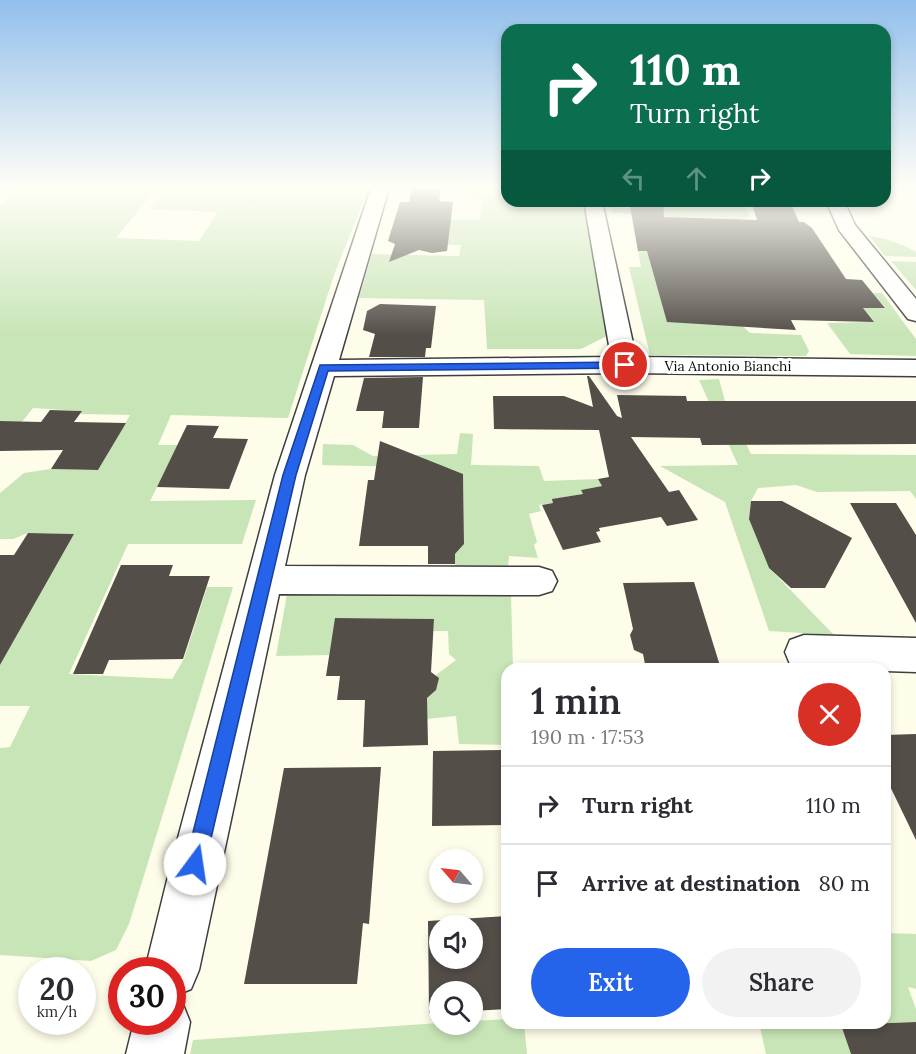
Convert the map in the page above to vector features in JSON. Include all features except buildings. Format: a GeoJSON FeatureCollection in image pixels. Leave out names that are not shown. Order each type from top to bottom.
{"type":"FeatureCollection","features":[{"type":"Feature","properties":{"kind":"street"},"geometry":{"type":"LineString","coordinates":[[175,957],[195,864],[290,475],[365,237]]}},
{"type":"Feature","properties":{"kind":"street"},"geometry":{"type":"LineString","coordinates":[[600,237],[625,365]]}},
{"type":"Feature","properties":{"kind":"street"},"geometry":{"type":"LineString","coordinates":[[855,237],[916,314]]}},
{"type":"Feature","properties":{"kind":"street","name":"Via Antonio Bianchi"},"geometry":{"type":"LineString","coordinates":[[324,368],[625,365],[916,368]]}},
{"type":"Feature","properties":{"kind":"street"},"geometry":{"type":"LineString","coordinates":[[264,580],[539,581]]}},
{"type":"Feature","properties":{"kind":"street"},"geometry":{"type":"LineString","coordinates":[[804,652],[916,655]]}},
{"type":"Feature","properties":{"kind":"street"},"geometry":{"type":"LineString","coordinates":[[155,1054],[159,1035]]}},
{"type":"Feature","properties":{"kind":"green space"},"geometry":{"type":"Polygon","coordinates":[[[0,237],[117,237],[199,241],[201,237],[349,237],[334,275],[288,418],[171,415],[158,445],[178,445],[150,501],[256,500],[242,544],[128,544],[69,674],[172,679],[184,659],[207,587],[233,587],[129,924],[116,950],[96,959],[0,955],[0,748],[10,747],[30,706],[0,706],[0,665],[74,534],[28,533],[13,539],[0,539],[0,493],[24,473],[51,469],[98,470],[130,415],[80,414],[81,411],[33,408],[22,422],[0,423],[0,237]]]}},
{"type":"Feature","properties":{"kind":"green space"},"geometry":{"type":"Polygon","coordinates":[[[444,237],[591,237],[609,335],[581,349],[487,349],[484,300],[359,298],[372,254],[459,256],[461,245],[448,245],[444,237]]]}},
{"type":"Feature","properties":{"kind":"green space"},"geometry":{"type":"Polygon","coordinates":[[[675,237],[733,237],[731,264],[732,296],[741,323],[750,333],[801,335],[809,351],[806,356],[650,355],[629,267],[641,267],[638,251],[679,252],[675,237]]]}},
{"type":"Feature","properties":{"kind":"green space"},"geometry":{"type":"Polygon","coordinates":[[[870,237],[887,240],[916,252],[916,257],[885,256],[870,237]]]}},
{"type":"Feature","properties":{"kind":"green space"},"geometry":{"type":"Polygon","coordinates":[[[891,261],[916,262],[916,290],[891,261]]]}},
{"type":"Feature","properties":{"kind":"green space"},"geometry":{"type":"Polygon","coordinates":[[[873,293],[882,293],[916,339],[916,356],[850,354],[827,323],[873,322],[863,308],[885,307],[873,293]]]}},
{"type":"Feature","properties":{"kind":"green space"},"geometry":{"type":"Polygon","coordinates":[[[719,379],[725,401],[751,454],[916,455],[916,499],[910,491],[817,492],[796,485],[758,488],[751,501],[749,517],[769,568],[834,635],[769,631],[725,502],[660,466],[738,465],[699,380],[719,379]]]}},
{"type":"Feature","properties":{"kind":"green space"},"geometry":{"type":"Polygon","coordinates":[[[460,433],[473,434],[471,465],[539,466],[544,481],[598,479],[602,486],[581,490],[583,494],[555,499],[553,503],[539,505],[541,511],[529,514],[537,542],[534,545],[538,558],[509,556],[508,567],[455,570],[455,554],[464,544],[463,474],[448,468],[322,465],[323,444],[353,445],[373,456],[457,454],[460,433]]]}},
{"type":"Feature","properties":{"kind":"green space"},"geometry":{"type":"Polygon","coordinates":[[[287,594],[511,596],[513,663],[501,663],[501,745],[459,744],[456,716],[426,719],[426,699],[435,688],[436,675],[456,660],[449,654],[448,631],[433,631],[434,619],[336,618],[329,655],[276,656],[287,594]]]}},
{"type":"Feature","properties":{"kind":"green space"},"geometry":{"type":"Polygon","coordinates":[[[891,933],[916,934],[916,989],[908,987],[916,1009],[916,1022],[891,1023],[891,933]]]}},
{"type":"Feature","properties":{"kind":"green space"},"geometry":{"type":"Polygon","coordinates":[[[501,1019],[501,1029],[525,1029],[527,1054],[190,1054],[193,1040],[429,1024],[429,1035],[483,1035],[483,1020],[501,1019]]]}},
{"type":"Feature","properties":{"kind":"green space"},"geometry":{"type":"Polygon","coordinates":[[[760,1029],[842,1029],[851,1054],[766,1054],[760,1029]]]}},
{"type":"Feature","properties":{"kind":"route"},"geometry":{"type":"LineString","coordinates":[[195,864],[290,475],[324,368],[625,365]]}}]}
